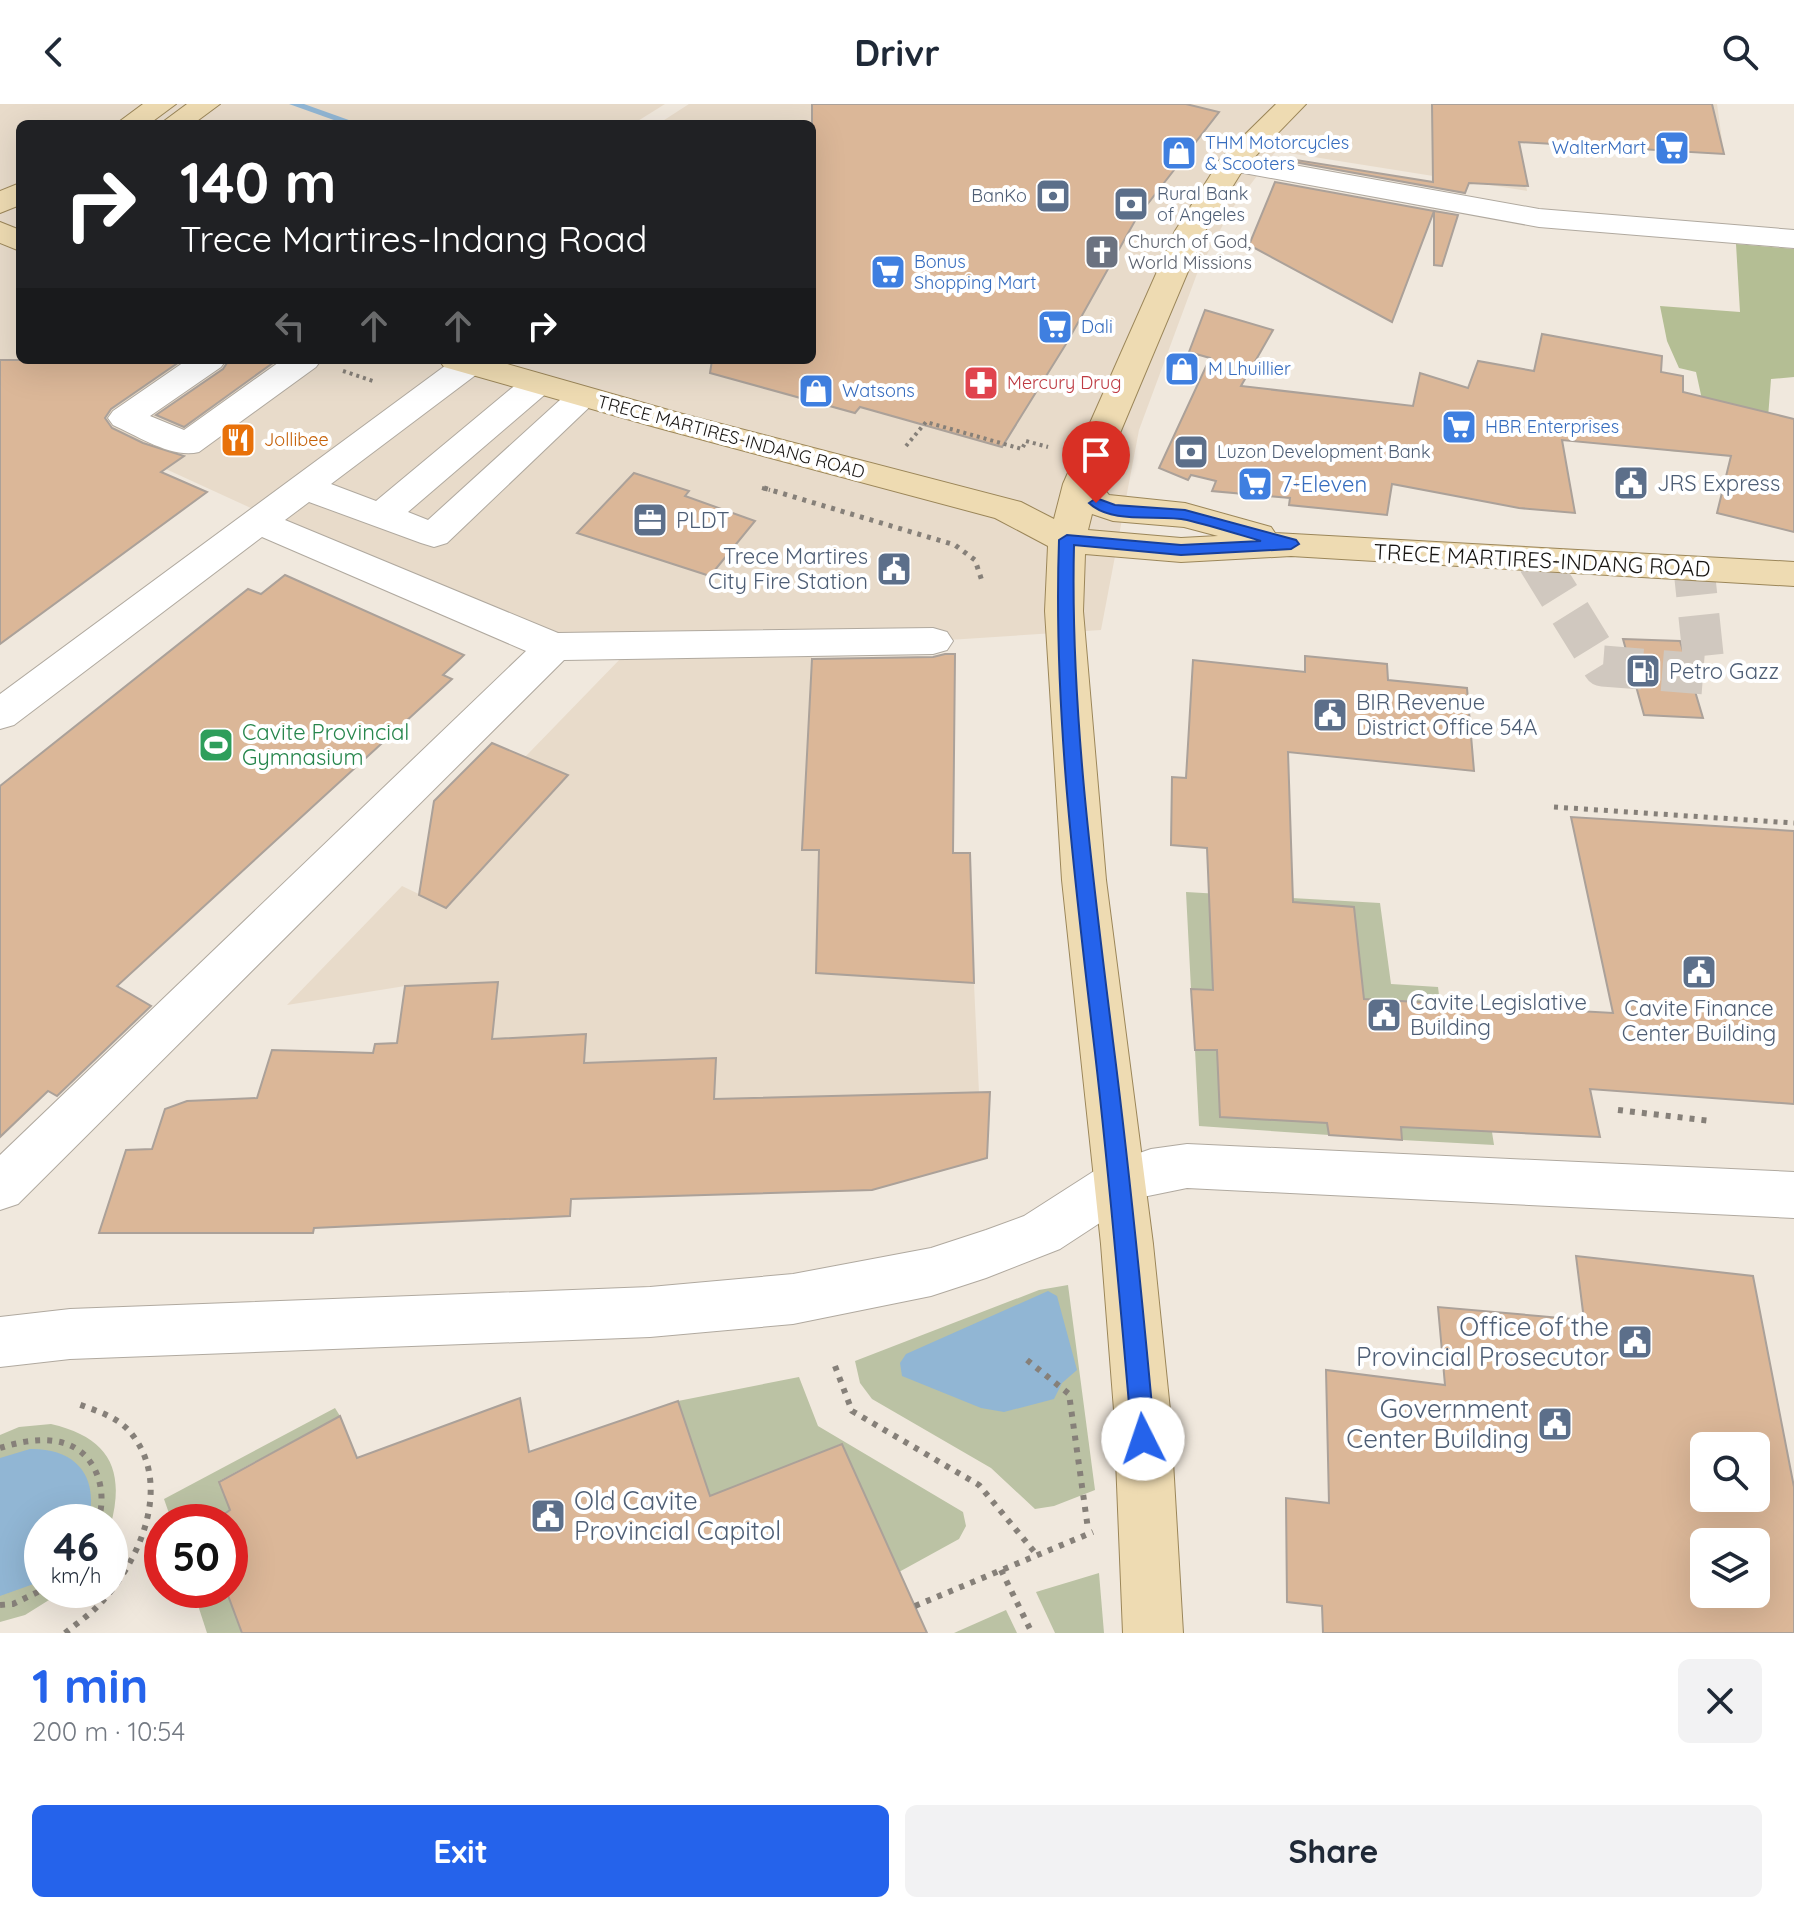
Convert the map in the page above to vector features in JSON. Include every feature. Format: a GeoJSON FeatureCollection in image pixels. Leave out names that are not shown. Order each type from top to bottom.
{"type":"FeatureCollection","features":[{"type":"Feature","properties":{"kind":"main road"},"geometry":{"type":"LineString","coordinates":[[180,120],[206,104]]}},
{"type":"Feature","properties":{"kind":"main road"},"geometry":{"type":"LineString","coordinates":[[1153,1633],[1142,1410],[1120,1182],[1084,880],[1065,623],[1067,540],[1081,484],[1180,251],[1205,203],[1232,163],[1292,104]]}},
{"type":"Feature","properties":{"kind":"main road","name":"TRECE MARTIRES-INDANG ROAD"},"geometry":{"type":"LineString","coordinates":[[469,364],[1008,510],[1067,540],[1181,550],[1291,544],[1794,574]]}},
{"type":"Feature","properties":{"kind":"main road","name":"TRECE MARTIRES-INDANG ROAD"},"geometry":{"type":"LineString","coordinates":[[1008,510],[1058,504],[1081,484],[1096,503],[1113,509],[1185,515],[1291,544]]}},
{"type":"Feature","properties":{"kind":"street"},"geometry":{"type":"LineString","coordinates":[[1232,163],[1539,218],[1794,239]]}},
{"type":"Feature","properties":{"kind":"street"},"geometry":{"type":"LineString","coordinates":[[203,364],[125,418],[187,444],[298,364]]}},
{"type":"Feature","properties":{"kind":"street"},"geometry":{"type":"LineString","coordinates":[[0,715],[304,487],[459,364]]}},
{"type":"Feature","properties":{"kind":"street"},"geometry":{"type":"LineString","coordinates":[[381,516],[537,384]]}},
{"type":"Feature","properties":{"kind":"street"},"geometry":{"type":"LineString","coordinates":[[304,487],[434,535],[583,397]]}},
{"type":"Feature","properties":{"kind":"street"},"geometry":{"type":"LineString","coordinates":[[258,522],[554,647],[933,641]]}},
{"type":"Feature","properties":{"kind":"street"},"geometry":{"type":"LineString","coordinates":[[0,1188],[554,647]]}},
{"type":"Feature","properties":{"kind":"street"},"geometry":{"type":"LineString","coordinates":[[0,1342],[70,1334],[650,1312],[793,1299],[931,1272],[1032,1238],[1120,1182],[1151,1171],[1187,1166],[1794,1195]]}},
{"type":"Feature","properties":{"kind":"path"},"geometry":{"type":"LineString","coordinates":[[905,447],[926,422],[1022,449],[1026,441],[1057,450]]}},
{"type":"Feature","properties":{"kind":"path"},"geometry":{"type":"LineString","coordinates":[[1554,807],[1794,823]]}},
{"type":"Feature","properties":{"kind":"path"},"geometry":{"type":"LineString","coordinates":[[1618,1110],[1711,1121]]}},
{"type":"Feature","properties":{"kind":"path"},"geometry":{"type":"LineString","coordinates":[[1027,1360],[1069,1394],[1089,1534]]}},
{"type":"Feature","properties":{"kind":"path"},"geometry":{"type":"LineString","coordinates":[[835,1366],[852,1411],[979,1485],[1037,1555]]}},
{"type":"Feature","properties":{"kind":"path"},"geometry":{"type":"LineString","coordinates":[[65,1633],[98,1606],[125,1572],[143,1534],[151,1496],[147,1462],[132,1434],[109,1415],[78,1404]]}},
{"type":"Feature","properties":{"kind":"path"},"geometry":{"type":"LineString","coordinates":[[0,1448],[24,1439],[52,1438],[77,1447],[94,1464],[102,1488],[100,1504]]}},
{"type":"Feature","properties":{"kind":"path"},"geometry":{"type":"LineString","coordinates":[[915,1606],[1099,1530]]}},
{"type":"Feature","properties":{"kind":"path"},"geometry":{"type":"LineString","coordinates":[[1001,1570],[1032,1633]]}},
{"type":"Feature","properties":{"kind":"path"},"geometry":{"type":"LineString","coordinates":[[0,1605],[24,1599]]}},
{"type":"Feature","properties":{"kind":"shaded area"},"geometry":{"type":"Polygon","coordinates":[[[0,104],[665,104],[639,120],[16,120],[16,364],[816,364],[816,120],[664,120],[689,104],[1717,104],[1724,154],[1519,142],[1527,191],[1276,151],[1231,210],[1198,271],[1139,430],[1101,630],[933,641],[554,647],[0,393],[0,104]]]}},
{"type":"Feature","properties":{"kind":"shaded area"},"geometry":{"type":"Polygon","coordinates":[[[812,653],[803,849],[819,850],[816,972],[974,983],[979,1093],[714,1099],[715,1058],[584,1063],[586,1034],[491,1039],[498,982],[405,986],[287,1005],[402,886],[446,907],[568,776],[525,757],[623,656],[812,653]]]}},
{"type":"Feature","properties":{"kind":"green space"},"geometry":{"type":"Polygon","coordinates":[[[1736,244],[1794,249],[1794,377],[1771,379],[1765,456],[1670,451],[1703,404],[1696,372],[1679,368],[1667,341],[1660,306],[1740,312],[1736,244]]]}},
{"type":"Feature","properties":{"kind":"green space"},"geometry":{"type":"Polygon","coordinates":[[[1186,892],[1380,903],[1391,984],[1438,987],[1440,1003],[1364,999],[1353,907],[1210,896],[1213,990],[1191,989],[1186,892]]]}},
{"type":"Feature","properties":{"kind":"green space"},"geometry":{"type":"Polygon","coordinates":[[[1195,1050],[1217,1050],[1220,1117],[1327,1123],[1329,1135],[1199,1126],[1195,1050]]]}},
{"type":"Feature","properties":{"kind":"green space"},"geometry":{"type":"Polygon","coordinates":[[[1401,1127],[1492,1132],[1494,1145],[1402,1140],[1401,1127]]]}},
{"type":"Feature","properties":{"kind":"green space"},"geometry":{"type":"Polygon","coordinates":[[[1068,1285],[1095,1490],[1054,1506],[1035,1509],[991,1468],[872,1399],[860,1383],[855,1361],[1039,1290],[1068,1285]]]}},
{"type":"Feature","properties":{"kind":"green space"},"geometry":{"type":"Polygon","coordinates":[[[799,1377],[818,1426],[963,1512],[966,1526],[959,1539],[899,1572],[841,1444],[710,1497],[678,1401],[799,1377]]]}},
{"type":"Feature","properties":{"kind":"green space"},"geometry":{"type":"Polygon","coordinates":[[[335,1408],[340,1416],[219,1481],[228,1504],[166,1504],[164,1499],[335,1408]]]}},
{"type":"Feature","properties":{"kind":"green space"},"geometry":{"type":"Polygon","coordinates":[[[51,1424],[87,1438],[109,1460],[116,1489],[114,1504],[24,1504],[24,1608],[36,1608],[25,1615],[0,1622],[0,1435],[19,1427],[51,1424]]]}},
{"type":"Feature","properties":{"kind":"green space"},"geometry":{"type":"Polygon","coordinates":[[[1099,1573],[1104,1633],[1055,1633],[1036,1592],[1099,1573]]]}},
{"type":"Feature","properties":{"kind":"green space"},"geometry":{"type":"Polygon","coordinates":[[[199,1608],[233,1608],[242,1633],[207,1633],[199,1608]]]}},
{"type":"Feature","properties":{"kind":"green space"},"geometry":{"type":"Polygon","coordinates":[[[1006,1610],[1017,1633],[954,1633],[1006,1610]]]}},
{"type":"Feature","properties":{"kind":"water"},"geometry":{"type":"Polygon","coordinates":[[[1048,1291],[1057,1296],[1077,1370],[1062,1383],[1054,1399],[1004,1412],[981,1408],[902,1376],[900,1363],[906,1354],[1048,1291]]]}},
{"type":"Feature","properties":{"kind":"water"},"geometry":{"type":"Polygon","coordinates":[[[30,1449],[46,1450],[72,1460],[87,1479],[91,1504],[24,1504],[24,1587],[0,1596],[0,1458],[30,1449]]]}},
{"type":"Feature","properties":{"kind":"building"},"geometry":{"type":"Polygon","coordinates":[[[812,104],[1186,104],[1219,112],[1136,219],[1066,344],[1002,447],[860,407],[855,413],[710,373],[711,364],[816,364],[816,120],[812,120],[812,104]]]}},
{"type":"Feature","properties":{"kind":"building","name":"WalterMart"},"geometry":{"type":"Polygon","coordinates":[[[1432,104],[1712,104],[1724,154],[1519,142],[1528,186],[1469,183],[1465,193],[1283,160],[1433,182],[1432,104]]]}},
{"type":"Feature","properties":{"kind":"building"},"geometry":{"type":"Polygon","coordinates":[[[1275,182],[1434,211],[1392,322],[1249,245],[1275,182]]]}},
{"type":"Feature","properties":{"kind":"building"},"geometry":{"type":"Polygon","coordinates":[[[1434,211],[1458,215],[1442,266],[1434,265],[1434,211]]]}},
{"type":"Feature","properties":{"kind":"building"},"geometry":{"type":"Polygon","coordinates":[[[1205,310],[1273,330],[1241,386],[1413,406],[1420,373],[1468,388],[1478,361],[1534,371],[1542,334],[1662,356],[1661,372],[1683,376],[1683,392],[1794,419],[1794,532],[1717,513],[1731,456],[1562,440],[1575,513],[1519,508],[1392,484],[1387,515],[1289,505],[1290,498],[1212,491],[1216,481],[1191,475],[1188,480],[1159,468],[1210,358],[1189,352],[1205,310]]]}},
{"type":"Feature","properties":{"kind":"building"},"geometry":{"type":"Polygon","coordinates":[[[0,360],[16,360],[16,364],[176,364],[111,409],[105,418],[112,428],[143,443],[184,456],[161,472],[207,492],[0,644],[0,360]]]}},
{"type":"Feature","properties":{"kind":"building"},"geometry":{"type":"Polygon","coordinates":[[[226,364],[271,364],[184,427],[156,415],[226,364]]]}},
{"type":"Feature","properties":{"kind":"building","name":"PLDT"},"geometry":{"type":"Polygon","coordinates":[[[634,473],[689,491],[685,496],[755,521],[710,576],[577,533],[634,473]]]}},
{"type":"Feature","properties":{"kind":"building","name":"Cavite Provincial Gymnasium"},"geometry":{"type":"Polygon","coordinates":[[[285,575],[464,655],[443,675],[452,679],[117,986],[151,1006],[57,1096],[48,1091],[0,1137],[0,786],[248,589],[261,594],[285,575]]]}},
{"type":"Feature","properties":{"kind":"building"},"geometry":{"type":"Polygon","coordinates":[[[1623,639],[1680,641],[1703,718],[1644,715],[1623,639]]]}},
{"type":"Feature","properties":{"kind":"building"},"geometry":{"type":"Polygon","coordinates":[[[955,654],[953,853],[970,853],[974,983],[816,973],[819,850],[802,850],[812,659],[933,657],[955,654]]]}},
{"type":"Feature","properties":{"kind":"building"},"geometry":{"type":"Polygon","coordinates":[[[1305,656],[1387,664],[1388,680],[1467,688],[1474,771],[1288,752],[1293,902],[1354,907],[1364,999],[1613,1013],[1571,817],[1794,831],[1794,1104],[1590,1089],[1600,1137],[1401,1127],[1402,1140],[1329,1135],[1327,1123],[1220,1117],[1217,1050],[1195,1050],[1191,989],[1213,990],[1207,848],[1171,845],[1172,777],[1186,778],[1193,660],[1305,672],[1305,656]]]}},
{"type":"Feature","properties":{"kind":"building"},"geometry":{"type":"Polygon","coordinates":[[[492,743],[568,775],[446,908],[419,895],[434,801],[492,743]]]}},
{"type":"Feature","properties":{"kind":"building"},"geometry":{"type":"Polygon","coordinates":[[[498,982],[492,1039],[586,1034],[584,1063],[716,1058],[714,1099],[990,1092],[987,1158],[872,1190],[571,1199],[570,1216],[314,1228],[313,1233],[99,1233],[126,1150],[152,1149],[165,1109],[187,1101],[257,1098],[272,1050],[373,1053],[375,1044],[397,1043],[405,986],[498,982]]]}},
{"type":"Feature","properties":{"kind":"building","name":"Government Center Building"},"geometry":{"type":"Polygon","coordinates":[[[1576,1256],[1753,1276],[1794,1487],[1794,1633],[1323,1633],[1322,1606],[1287,1602],[1286,1498],[1329,1503],[1326,1370],[1445,1385],[1438,1307],[1584,1320],[1576,1256]]]}},
{"type":"Feature","properties":{"kind":"building","name":"Old Cavite Provincial Capitol"},"geometry":{"type":"Polygon","coordinates":[[[520,1398],[529,1452],[678,1401],[710,1496],[842,1444],[927,1633],[242,1633],[233,1608],[248,1608],[248,1504],[228,1504],[219,1482],[340,1416],[357,1458],[520,1398]]]}},
{"type":"Feature","properties":{"kind":"waterway"},"geometry":{"type":"LineString","coordinates":[[294,104],[343,120]]}},
{"type":"Feature","properties":{"kind":"tunnel"},"geometry":{"type":"LineString","coordinates":[[1538,561],[1603,666],[1705,674],[1694,569]]}},
{"type":"Feature","properties":{"kind":"place","name":"WalterMart"},"geometry":{"type":"Point","coordinates":[1672,148]}},
{"type":"Feature","properties":{"kind":"place","name":"THM Motorcycles & Scooters"},"geometry":{"type":"Point","coordinates":[1179,153]}},
{"type":"Feature","properties":{"kind":"place","name":"BanKo"},"geometry":{"type":"Point","coordinates":[1053,196]}},
{"type":"Feature","properties":{"kind":"place","name":"Rural Bank of Angeles"},"geometry":{"type":"Point","coordinates":[1131,204]}},
{"type":"Feature","properties":{"kind":"place","name":"Church of God, World Missions"},"geometry":{"type":"Point","coordinates":[1102,252]}},
{"type":"Feature","properties":{"kind":"place","name":"Bonus Shopping Mart"},"geometry":{"type":"Point","coordinates":[888,272]}},
{"type":"Feature","properties":{"kind":"place","name":"Dali"},"geometry":{"type":"Point","coordinates":[1055,327]}},
{"type":"Feature","properties":{"kind":"place","name":"M Lhuillier"},"geometry":{"type":"Point","coordinates":[1182,369]}},
{"type":"Feature","properties":{"kind":"place","name":"Mercury Drug"},"geometry":{"type":"Point","coordinates":[981,383]}},
{"type":"Feature","properties":{"kind":"place","name":"Watsons"},"geometry":{"type":"Point","coordinates":[816,391]}},
{"type":"Feature","properties":{"kind":"place","name":"HBR Enterprises"},"geometry":{"type":"Point","coordinates":[1459,427]}},
{"type":"Feature","properties":{"kind":"place","name":"Jollibee"},"geometry":{"type":"Point","coordinates":[238,440]}},
{"type":"Feature","properties":{"kind":"place","name":"Luzon Development Bank"},"geometry":{"type":"Point","coordinates":[1191,452]}},
{"type":"Feature","properties":{"kind":"place","name":"JRS Express"},"geometry":{"type":"Point","coordinates":[1631,483]}},
{"type":"Feature","properties":{"kind":"place","name":"7-Eleven"},"geometry":{"type":"Point","coordinates":[1255,484]}},
{"type":"Feature","properties":{"kind":"place","name":"PLDT"},"geometry":{"type":"Point","coordinates":[650,520]}},
{"type":"Feature","properties":{"kind":"place","name":"Trece Martires City Fire Station"},"geometry":{"type":"Point","coordinates":[894,569]}},
{"type":"Feature","properties":{"kind":"place","name":"Petro Gazz"},"geometry":{"type":"Point","coordinates":[1643,671]}},
{"type":"Feature","properties":{"kind":"place","name":"BIR Revenue District Office 54A"},"geometry":{"type":"Point","coordinates":[1330,715]}},
{"type":"Feature","properties":{"kind":"place","name":"Cavite Provincial Gymnasium"},"geometry":{"type":"Point","coordinates":[216,745]}},
{"type":"Feature","properties":{"kind":"place","name":"Cavite Finance Center Building"},"geometry":{"type":"Point","coordinates":[1699,972]}},
{"type":"Feature","properties":{"kind":"place","name":"Cavite Legislative Building"},"geometry":{"type":"Point","coordinates":[1384,1015]}},
{"type":"Feature","properties":{"kind":"place","name":"Office of the Provincial Prosecutor"},"geometry":{"type":"Point","coordinates":[1635,1342]}},
{"type":"Feature","properties":{"kind":"place","name":"Government Center Building"},"geometry":{"type":"Point","coordinates":[1555,1424]}},
{"type":"Feature","properties":{"kind":"place","name":"Old Cavite Provincial Capitol"},"geometry":{"type":"Point","coordinates":[548,1516]}},
{"type":"Feature","properties":{"kind":"route"},"geometry":{"type":"LineString","coordinates":[[1096,503],[1113,509],[1185,515],[1291,544],[1181,550],[1067,540],[1064,611],[1084,880],[1124,1213],[1143,1439]]}}]}
